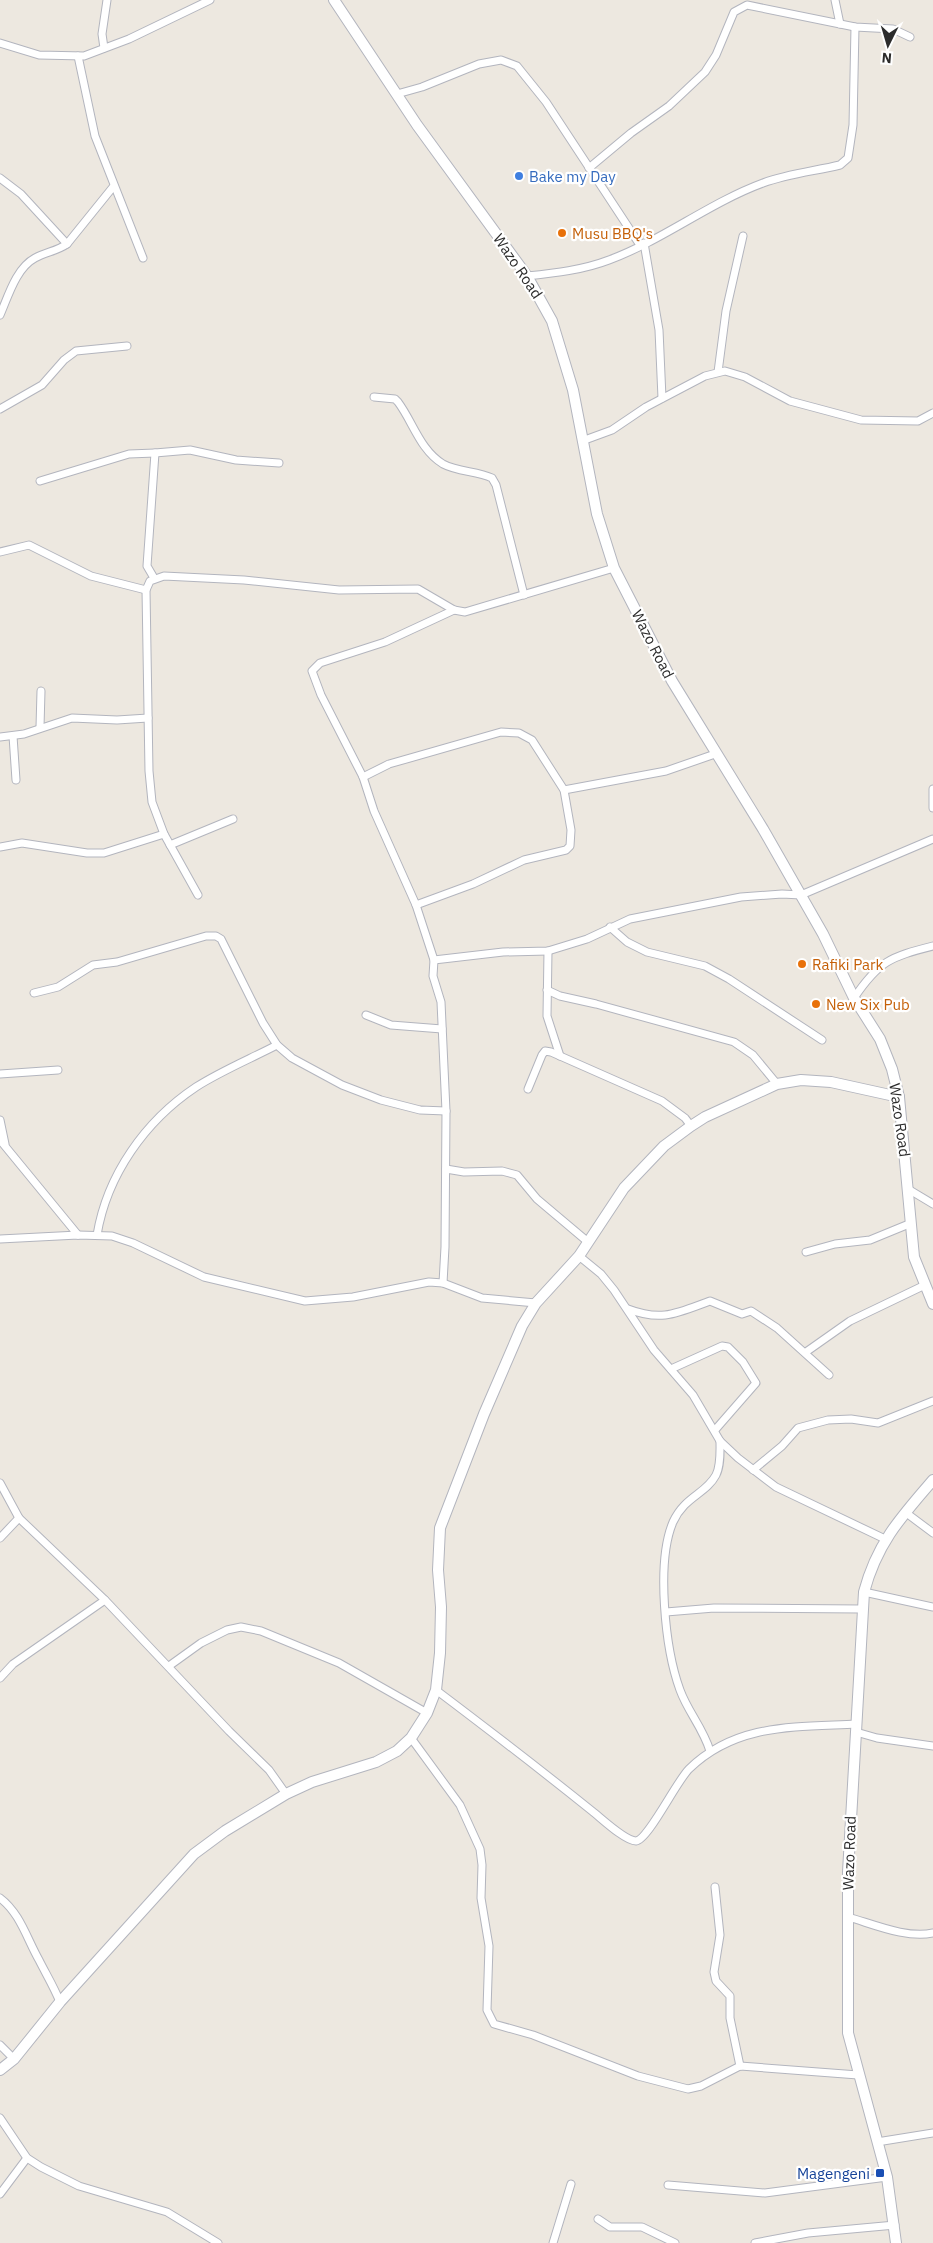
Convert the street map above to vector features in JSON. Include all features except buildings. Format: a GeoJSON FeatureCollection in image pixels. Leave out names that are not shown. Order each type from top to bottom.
{"type":"FeatureCollection","features":[{"type":"Feature","properties":{"kind":"main road","name":"Wazo Road"},"geometry":{"type":"LineString","coordinates":[[334,0],[396,94],[527,276],[552,320],[573,390],[597,514],[614,568],[672,681],[801,895],[854,998],[880,1040],[892,1070],[899,1097],[908,1190],[909,1224],[914,1256],[933,1304]]}},
{"type":"Feature","properties":{"kind":"main road"},"geometry":{"type":"LineString","coordinates":[[0,2070],[14,2059],[60,2002],[194,1854],[225,1830],[286,1794],[312,1782],[376,1762],[397,1751],[411,1738],[427,1712],[436,1690],[440,1653],[441,1607],[438,1570],[440,1528],[505,1360],[536,1303],[579,1256],[624,1188],[664,1146],[691,1126],[705,1117],[777,1084],[801,1080],[831,1082],[899,1097]]}},
{"type":"Feature","properties":{"kind":"main road","name":"Wazo Road"},"geometry":{"type":"LineString","coordinates":[[896,2243],[887,2177],[848,2033],[848,1917],[861,1609],[870,1570],[885,1539],[905,1512],[933,1480]]}},
{"type":"Feature","properties":{"kind":"street"},"geometry":{"type":"LineString","coordinates":[[104,48],[102,34],[107,0]]}},
{"type":"Feature","properties":{"kind":"street"},"geometry":{"type":"LineString","coordinates":[[0,43],[38,55],[78,56],[104,48],[210,0]]}},
{"type":"Feature","properties":{"kind":"street"},"geometry":{"type":"LineString","coordinates":[[835,0],[840,24]]}},
{"type":"Feature","properties":{"kind":"street"},"geometry":{"type":"LineString","coordinates":[[589,168],[631,133],[669,106],[705,72],[716,55],[734,12],[747,5],[855,27],[893,29],[910,37]]}},
{"type":"Feature","properties":{"kind":"street"},"geometry":{"type":"LineString","coordinates":[[527,276],[594,265],[642,244],[716,204],[764,183],[840,165],[848,158],[853,125],[855,27]]}},
{"type":"Feature","properties":{"kind":"street"},"geometry":{"type":"LineString","coordinates":[[78,56],[95,136],[113,187],[143,258]]}},
{"type":"Feature","properties":{"kind":"street"},"geometry":{"type":"LineString","coordinates":[[396,94],[422,87],[479,64],[501,60],[517,66],[546,102],[642,244],[659,330],[662,398]]}},
{"type":"Feature","properties":{"kind":"street"},"geometry":{"type":"LineString","coordinates":[[0,178],[21,194],[68,244]]}},
{"type":"Feature","properties":{"kind":"street"},"geometry":{"type":"LineString","coordinates":[[0,315],[19,275],[27,264],[35,258],[59,250],[68,244],[113,187]]}},
{"type":"Feature","properties":{"kind":"street"},"geometry":{"type":"LineString","coordinates":[[718,372],[726,311],[743,236]]}},
{"type":"Feature","properties":{"kind":"street"},"geometry":{"type":"LineString","coordinates":[[0,410],[42,384],[64,360],[76,351],[127,346]]}},
{"type":"Feature","properties":{"kind":"street"},"geometry":{"type":"LineString","coordinates":[[582,441],[612,430],[662,398],[705,376],[718,372],[733,372],[790,401],[861,420],[918,421],[933,413]]}},
{"type":"Feature","properties":{"kind":"street"},"geometry":{"type":"LineString","coordinates":[[374,397],[398,402],[419,438],[444,464],[492,478],[496,485],[524,595]]}},
{"type":"Feature","properties":{"kind":"street"},"geometry":{"type":"LineString","coordinates":[[40,482],[129,454],[190,450],[236,460],[279,463]]}},
{"type":"Feature","properties":{"kind":"street"},"geometry":{"type":"LineString","coordinates":[[154,578],[147,566],[155,453]]}},
{"type":"Feature","properties":{"kind":"street"},"geometry":{"type":"LineString","coordinates":[[0,552],[29,545],[91,576],[146,590]]}},
{"type":"Feature","properties":{"kind":"street"},"geometry":{"type":"LineString","coordinates":[[154,578],[244,580],[339,590],[418,589],[454,610],[465,612],[481,609],[614,568]]}},
{"type":"Feature","properties":{"kind":"street"},"geometry":{"type":"LineString","coordinates":[[154,578],[146,590],[149,771],[152,802],[164,834],[198,895]]}},
{"type":"Feature","properties":{"kind":"street"},"geometry":{"type":"LineString","coordinates":[[443,1283],[446,1111],[441,1002],[432,976],[434,960],[416,905],[374,811],[363,777],[321,695],[312,671],[320,662],[385,642],[454,610]]}},
{"type":"Feature","properties":{"kind":"street"},"geometry":{"type":"LineString","coordinates":[[40,727],[41,691]]}},
{"type":"Feature","properties":{"kind":"street"},"geometry":{"type":"LineString","coordinates":[[0,737],[14,736],[72,718],[116,720],[148,718]]}},
{"type":"Feature","properties":{"kind":"street"},"geometry":{"type":"LineString","coordinates":[[363,777],[398,761],[501,732],[519,733],[532,740],[564,790],[571,830],[570,846],[566,850],[524,860],[473,884],[416,905]]}},
{"type":"Feature","properties":{"kind":"street"},"geometry":{"type":"LineString","coordinates":[[14,736],[16,780]]}},
{"type":"Feature","properties":{"kind":"street"},"geometry":{"type":"LineString","coordinates":[[564,790],[666,770],[715,754]]}},
{"type":"Feature","properties":{"kind":"street"},"geometry":{"type":"LineString","coordinates":[[933,789],[933,808]]}},
{"type":"Feature","properties":{"kind":"street"},"geometry":{"type":"LineString","coordinates":[[170,845],[232,819]]}},
{"type":"Feature","properties":{"kind":"street"},"geometry":{"type":"LineString","coordinates":[[0,847],[22,843],[87,853],[104,853],[164,834]]}},
{"type":"Feature","properties":{"kind":"street"},"geometry":{"type":"LineString","coordinates":[[434,960],[503,952],[548,951],[587,939],[610,927],[630,920],[741,897],[782,894],[801,895],[933,839]]}},
{"type":"Feature","properties":{"kind":"street"},"geometry":{"type":"LineString","coordinates":[[610,927],[627,942],[647,952],[704,966],[730,979],[822,1040]]}},
{"type":"Feature","properties":{"kind":"street"},"geometry":{"type":"LineString","coordinates":[[34,993],[58,987],[93,965],[117,962],[206,936],[216,936],[221,940],[263,1023],[277,1045],[292,1058],[342,1085],[381,1100],[420,1110],[446,1111]]}},
{"type":"Feature","properties":{"kind":"street"},"geometry":{"type":"LineString","coordinates":[[854,998],[873,971],[883,963],[902,954],[933,946]]}},
{"type":"Feature","properties":{"kind":"street"},"geometry":{"type":"LineString","coordinates":[[548,951],[546,1016],[560,1056]]}},
{"type":"Feature","properties":{"kind":"street"},"geometry":{"type":"LineString","coordinates":[[547,990],[560,996],[734,1042],[753,1055],[777,1084]]}},
{"type":"Feature","properties":{"kind":"street"},"geometry":{"type":"LineString","coordinates":[[366,1015],[391,1025],[442,1029]]}},
{"type":"Feature","properties":{"kind":"street"},"geometry":{"type":"LineString","coordinates":[[97,1235],[100,1213],[110,1187],[128,1156],[158,1119],[177,1100],[196,1087],[277,1045]]}},
{"type":"Feature","properties":{"kind":"street"},"geometry":{"type":"LineString","coordinates":[[528,1089],[542,1055],[546,1051],[662,1101],[685,1118],[691,1126]]}},
{"type":"Feature","properties":{"kind":"street"},"geometry":{"type":"LineString","coordinates":[[0,1074],[58,1070]]}},
{"type":"Feature","properties":{"kind":"street"},"geometry":{"type":"LineString","coordinates":[[0,1120],[3,1142],[78,1235]]}},
{"type":"Feature","properties":{"kind":"street"},"geometry":{"type":"LineString","coordinates":[[446,1169],[464,1172],[502,1170],[517,1175],[537,1199],[588,1242]]}},
{"type":"Feature","properties":{"kind":"street"},"geometry":{"type":"LineString","coordinates":[[908,1190],[933,1204]]}},
{"type":"Feature","properties":{"kind":"street"},"geometry":{"type":"LineString","coordinates":[[806,1252],[835,1244],[870,1240],[909,1224]]}},
{"type":"Feature","properties":{"kind":"street"},"geometry":{"type":"LineString","coordinates":[[0,1239],[78,1235],[112,1236],[133,1243],[204,1277],[305,1302],[353,1297],[429,1282],[443,1283],[482,1298],[536,1303]]}},
{"type":"Feature","properties":{"kind":"street"},"geometry":{"type":"LineString","coordinates":[[579,1256],[601,1274],[628,1308],[654,1350],[694,1395],[720,1441],[776,1487],[885,1539]]}},
{"type":"Feature","properties":{"kind":"street"},"geometry":{"type":"LineString","coordinates":[[806,1352],[850,1321],[925,1285]]}},
{"type":"Feature","properties":{"kind":"street"},"geometry":{"type":"LineString","coordinates":[[628,1308],[643,1314],[667,1316],[710,1301],[742,1314],[751,1311],[777,1328],[806,1352],[828,1375]]}},
{"type":"Feature","properties":{"kind":"street"},"geometry":{"type":"LineString","coordinates":[[671,1369],[722,1346],[728,1347],[743,1362],[756,1383],[714,1430]]}},
{"type":"Feature","properties":{"kind":"street"},"geometry":{"type":"LineString","coordinates":[[753,1470],[782,1446],[798,1428],[828,1420],[851,1419],[878,1423],[933,1401]]}},
{"type":"Feature","properties":{"kind":"street"},"geometry":{"type":"LineString","coordinates":[[710,1751],[704,1733],[681,1692],[675,1675],[666,1612],[664,1558],[668,1534],[681,1507],[710,1484],[717,1474],[720,1441]]}},
{"type":"Feature","properties":{"kind":"street"},"geometry":{"type":"LineString","coordinates":[[0,1483],[19,1518],[105,1600],[169,1666],[269,1770],[286,1794]]}},
{"type":"Feature","properties":{"kind":"street"},"geometry":{"type":"LineString","coordinates":[[905,1512],[933,1533]]}},
{"type":"Feature","properties":{"kind":"street"},"geometry":{"type":"LineString","coordinates":[[0,1538],[19,1518]]}},
{"type":"Feature","properties":{"kind":"street"},"geometry":{"type":"LineString","coordinates":[[864,1592],[933,1607]]}},
{"type":"Feature","properties":{"kind":"street"},"geometry":{"type":"LineString","coordinates":[[0,1678],[13,1664],[105,1600]]}},
{"type":"Feature","properties":{"kind":"street"},"geometry":{"type":"LineString","coordinates":[[666,1612],[714,1608],[861,1609]]}},
{"type":"Feature","properties":{"kind":"street"},"geometry":{"type":"LineString","coordinates":[[169,1666],[201,1643],[227,1630],[241,1627],[261,1631],[339,1663],[427,1712]]}},
{"type":"Feature","properties":{"kind":"street"},"geometry":{"type":"LineString","coordinates":[[436,1690],[539,1767],[630,1840],[637,1841],[643,1838],[651,1828],[675,1784],[710,1751],[750,1735],[786,1726],[856,1728],[877,1738],[933,1746]]}},
{"type":"Feature","properties":{"kind":"street"},"geometry":{"type":"LineString","coordinates":[[411,1738],[460,1805],[480,1849],[482,1865],[481,1898],[489,1946],[487,2010],[494,2024],[533,2035],[607,2066],[688,2089],[701,2086],[740,2066],[858,2075]]}},
{"type":"Feature","properties":{"kind":"street"},"geometry":{"type":"LineString","coordinates":[[715,1887],[720,1935],[714,1972],[716,1981],[730,1996],[730,2018],[740,2066]]}},
{"type":"Feature","properties":{"kind":"street"},"geometry":{"type":"LineString","coordinates":[[0,1898],[14,1911],[50,1978],[60,2002]]}},
{"type":"Feature","properties":{"kind":"street"},"geometry":{"type":"LineString","coordinates":[[848,1917],[892,1930],[924,1935],[933,1933]]}},
{"type":"Feature","properties":{"kind":"street"},"geometry":{"type":"LineString","coordinates":[[0,2045],[14,2059]]}},
{"type":"Feature","properties":{"kind":"street"},"geometry":{"type":"LineString","coordinates":[[0,2118],[27,2158],[79,2186],[167,2212],[216,2242]]}},
{"type":"Feature","properties":{"kind":"street"},"geometry":{"type":"LineString","coordinates":[[877,2142],[933,2133]]}},
{"type":"Feature","properties":{"kind":"street"},"geometry":{"type":"LineString","coordinates":[[0,2194],[27,2158]]}},
{"type":"Feature","properties":{"kind":"street"},"geometry":{"type":"LineString","coordinates":[[668,2185],[765,2193],[887,2177]]}},
{"type":"Feature","properties":{"kind":"street"},"geometry":{"type":"LineString","coordinates":[[553,2243],[571,2184]]}},
{"type":"Feature","properties":{"kind":"street"},"geometry":{"type":"LineString","coordinates":[[598,2218],[610,2227],[642,2228],[675,2243]]}},
{"type":"Feature","properties":{"kind":"street"},"geometry":{"type":"LineString","coordinates":[[755,2243],[800,2234],[895,2225]]}},
{"type":"Feature","properties":{"kind":"place","name":"Bake my Day"},"geometry":{"type":"Point","coordinates":[519,176]}},
{"type":"Feature","properties":{"kind":"place","name":"Musu BBQ's"},"geometry":{"type":"Point","coordinates":[562,233]}},
{"type":"Feature","properties":{"kind":"place","name":"Rafiki Park"},"geometry":{"type":"Point","coordinates":[802,964]}},
{"type":"Feature","properties":{"kind":"place","name":"New Six Pub"},"geometry":{"type":"Point","coordinates":[816,1004]}},
{"type":"Feature","properties":{"kind":"place","name":"Magengeni"},"geometry":{"type":"Point","coordinates":[880,2173]}}]}
